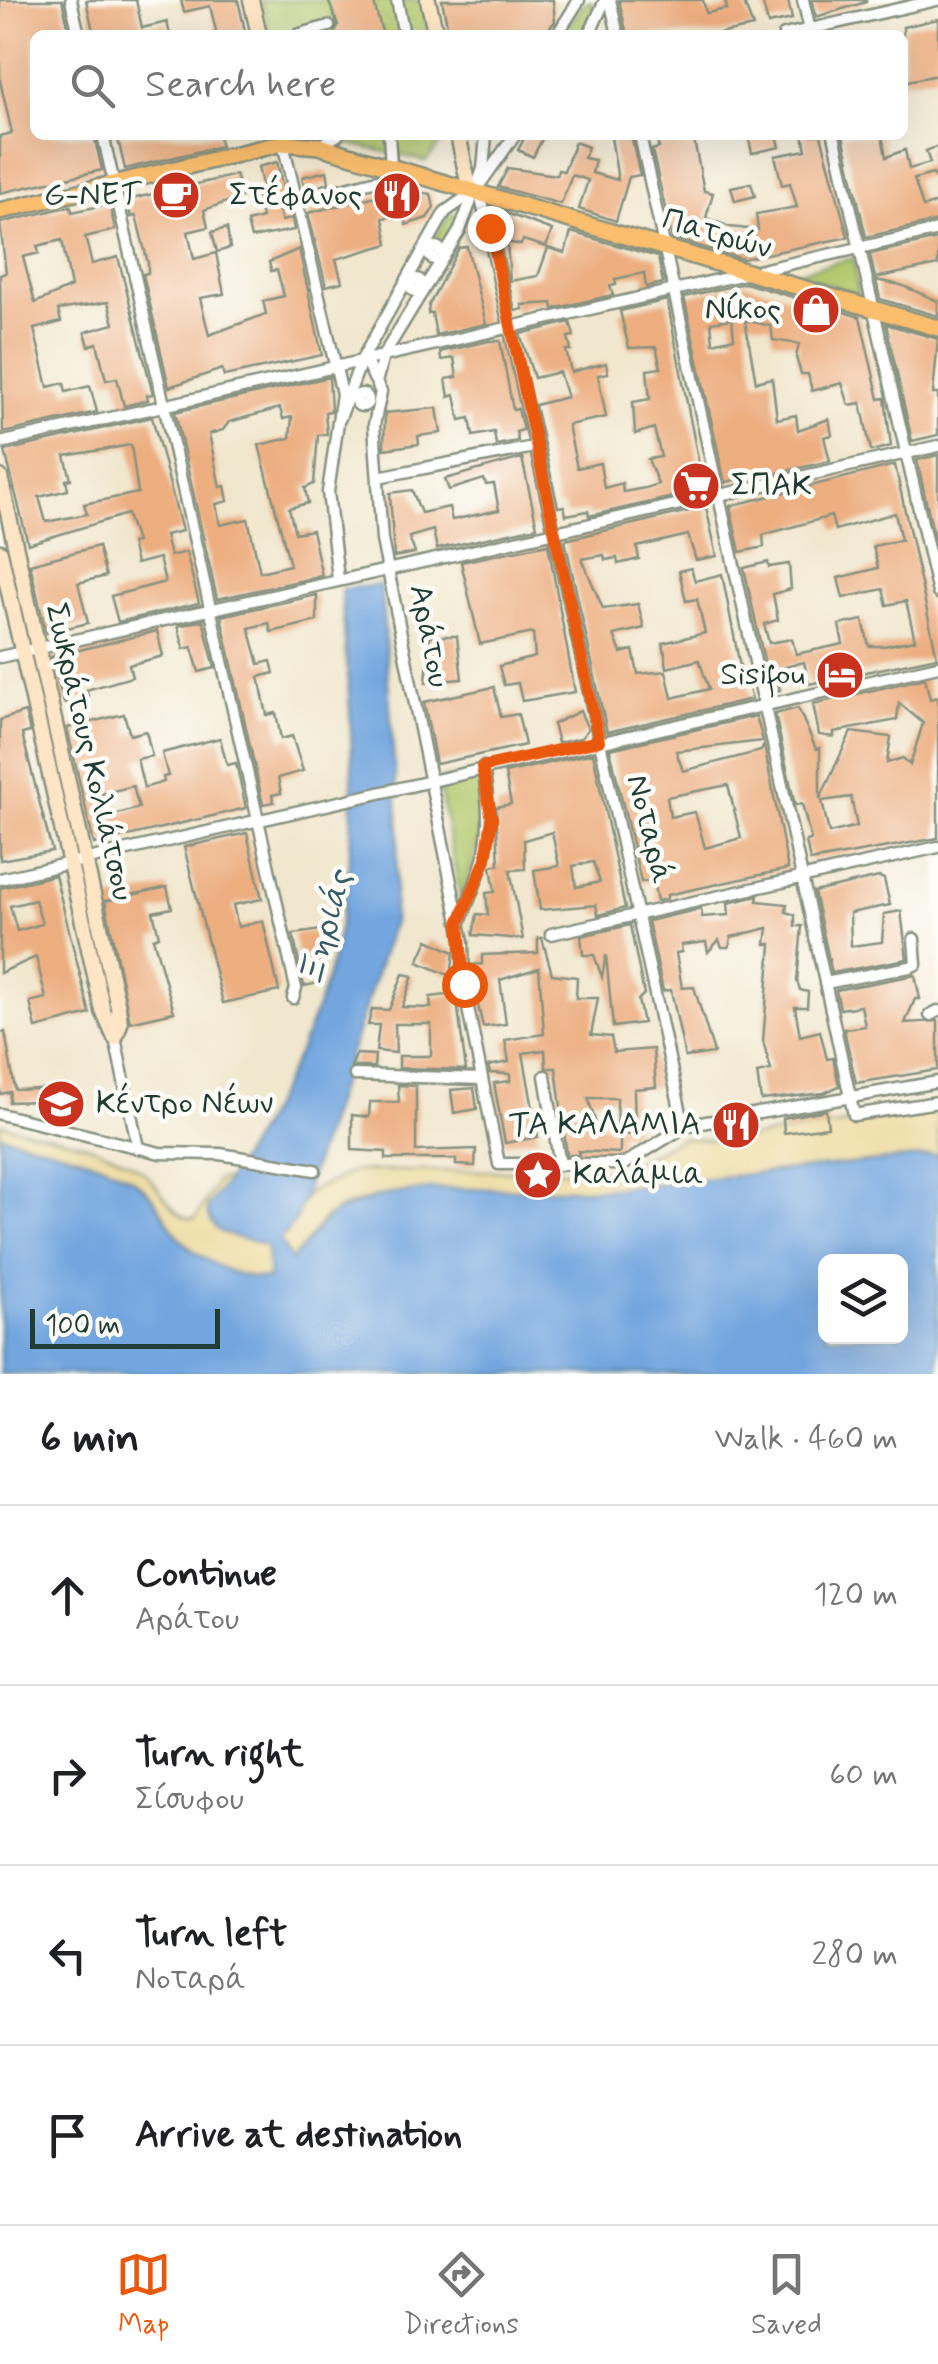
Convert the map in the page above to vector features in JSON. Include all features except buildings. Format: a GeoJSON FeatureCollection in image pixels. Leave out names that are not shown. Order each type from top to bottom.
{"type":"FeatureCollection","features":[{"type":"Feature","properties":{"kind":"main road","name":"Πατρών"},"geometry":{"type":"LineString","coordinates":[[0,211],[115,185],[278,140]]}},
{"type":"Feature","properties":{"kind":"main road","name":"Πατρών"},"geometry":{"type":"LineString","coordinates":[[287,140],[392,166],[938,328]]}},
{"type":"Feature","properties":{"kind":"street"},"geometry":{"type":"LineString","coordinates":[[70,0],[78,30]]}},
{"type":"Feature","properties":{"kind":"street"},"geometry":{"type":"LineString","coordinates":[[251,0],[258,30]]}},
{"type":"Feature","properties":{"kind":"street"},"geometry":{"type":"LineString","coordinates":[[396,0],[403,30]]}},
{"type":"Feature","properties":{"kind":"street"},"geometry":{"type":"LineString","coordinates":[[428,0],[435,30]]}},
{"type":"Feature","properties":{"kind":"street"},"geometry":{"type":"LineString","coordinates":[[561,30],[579,0]]}},
{"type":"Feature","properties":{"kind":"street"},"geometry":{"type":"LineString","coordinates":[[592,30],[608,0]]}},
{"type":"Feature","properties":{"kind":"street"},"geometry":{"type":"LineString","coordinates":[[608,0],[617,30]]}},
{"type":"Feature","properties":{"kind":"street"},"geometry":{"type":"LineString","coordinates":[[803,0],[810,30]]}},
{"type":"Feature","properties":{"kind":"street"},"geometry":{"type":"LineString","coordinates":[[818,30],[937,0]]}},
{"type":"Feature","properties":{"kind":"street"},"geometry":{"type":"LineString","coordinates":[[315,30],[330,26]]}},
{"type":"Feature","properties":{"kind":"street"},"geometry":{"type":"LineString","coordinates":[[104,140],[296,988],[294,998]]}},
{"type":"Feature","properties":{"kind":"street"},"geometry":{"type":"LineString","coordinates":[[282,140],[342,394],[328,492],[338,579]]}},
{"type":"Feature","properties":{"kind":"street"},"geometry":{"type":"LineString","coordinates":[[319,146],[329,140]]}},
{"type":"Feature","properties":{"kind":"street"},"geometry":{"type":"LineString","coordinates":[[296,201],[381,180],[392,166],[389,140]]}},
{"type":"Feature","properties":{"kind":"street","name":"Νοταρά"},"geometry":{"type":"LineString","coordinates":[[459,140],[509,328],[551,532],[641,914],[684,1127]]}},
{"type":"Feature","properties":{"kind":"street"},"geometry":{"type":"LineString","coordinates":[[337,422],[378,378],[416,284],[435,252],[445,212],[475,192],[484,169],[486,140]]}},
{"type":"Feature","properties":{"kind":"street"},"geometry":{"type":"LineString","coordinates":[[374,425],[361,399],[363,361],[512,140]]}},
{"type":"Feature","properties":{"kind":"street"},"geometry":{"type":"LineString","coordinates":[[641,140],[854,1115],[938,1102]]}},
{"type":"Feature","properties":{"kind":"street"},"geometry":{"type":"LineString","coordinates":[[835,140],[938,592]]}},
{"type":"Feature","properties":{"kind":"street"},"geometry":{"type":"LineString","coordinates":[[0,443],[166,402],[755,274],[938,230]]}},
{"type":"Feature","properties":{"kind":"street"},"geometry":{"type":"LineString","coordinates":[[363,361],[378,378]]}},
{"type":"Feature","properties":{"kind":"street","name":"Αράτου"},"geometry":{"type":"LineString","coordinates":[[378,378],[382,392],[374,425],[385,573],[459,923],[464,987],[500,1164],[560,1164]]}},
{"type":"Feature","properties":{"kind":"street"},"geometry":{"type":"LineString","coordinates":[[0,657],[938,446]]}},
{"type":"Feature","properties":{"kind":"street"},"geometry":{"type":"LineString","coordinates":[[378,477],[534,447]]}},
{"type":"Feature","properties":{"kind":"street","name":"Σωκράτους Κολιάτσου"},"geometry":{"type":"LineString","coordinates":[[0,477],[69,860],[103,1010],[115,1038],[138,1148]]}},
{"type":"Feature","properties":{"kind":"street","name":"Σωκράτους Κολιάτσου"},"geometry":{"type":"LineString","coordinates":[[0,552],[85,856],[118,1007],[120,1024],[115,1038]]}},
{"type":"Feature","properties":{"kind":"street"},"geometry":{"type":"LineString","coordinates":[[0,878],[938,666]]}},
{"type":"Feature","properties":{"kind":"street","name":"Αράτου"},"geometry":{"type":"LineString","coordinates":[[459,923],[486,859],[492,819],[482,767]]}},
{"type":"Feature","properties":{"kind":"street"},"geometry":{"type":"LineString","coordinates":[[551,934],[938,847]]}},
{"type":"Feature","properties":{"kind":"street"},"geometry":{"type":"LineString","coordinates":[[826,983],[910,968],[916,964],[914,939]]}},
{"type":"Feature","properties":{"kind":"street"},"geometry":{"type":"LineString","coordinates":[[354,1075],[482,1079]]}},
{"type":"Feature","properties":{"kind":"street"},"geometry":{"type":"LineString","coordinates":[[545,1076],[560,1164],[624,1164],[684,1127],[850,1094],[938,1082]]}},
{"type":"Feature","properties":{"kind":"street"},"geometry":{"type":"LineString","coordinates":[[0,1114],[138,1148],[220,1154],[315,1170]]}},
{"type":"Feature","properties":{"kind":"green space"},"geometry":{"type":"Polygon","coordinates":[[[261,0],[423,0],[429,30],[268,30],[261,0]]]}},
{"type":"Feature","properties":{"kind":"green space"},"geometry":{"type":"Polygon","coordinates":[[[591,1],[596,9],[585,30],[566,30],[584,4],[591,1]]]}},
{"type":"Feature","properties":{"kind":"green space"},"geometry":{"type":"Polygon","coordinates":[[[333,140],[444,140],[426,161],[333,140]]]}},
{"type":"Feature","properties":{"kind":"green space"},"geometry":{"type":"Polygon","coordinates":[[[449,215],[461,217],[445,250],[432,242],[449,215]]]}},
{"type":"Feature","properties":{"kind":"green space"},"geometry":{"type":"Polygon","coordinates":[[[854,258],[858,294],[793,273],[854,258]]]}},
{"type":"Feature","properties":{"kind":"green space"},"geometry":{"type":"Polygon","coordinates":[[[474,773],[481,776],[486,818],[461,901],[438,780],[474,773]]]}},
{"type":"Feature","properties":{"kind":"sand","name":"Καλάμια"},"geometry":{"type":"Polygon","coordinates":[[[938,1111],[938,1155],[605,1189],[433,1189],[378,1196],[340,1208],[323,1220],[291,1261],[280,1240],[309,1192],[354,1171],[618,1171],[681,1138],[727,1141],[938,1111]]]}},
{"type":"Feature","properties":{"kind":"sand"},"geometry":{"type":"Polygon","coordinates":[[[0,1124],[73,1141],[125,1160],[148,1176],[174,1209],[188,1218],[196,1218],[218,1180],[229,1179],[207,1210],[211,1221],[224,1233],[267,1247],[269,1280],[230,1271],[193,1251],[152,1197],[132,1179],[84,1158],[0,1135],[0,1124]]]}},
{"type":"Feature","properties":{"kind":"water"},"geometry":{"type":"Polygon","coordinates":[[[381,585],[399,830],[393,922],[296,1220],[280,1240],[291,1260],[332,1213],[384,1195],[433,1189],[605,1189],[938,1155],[938,1374],[0,1374],[0,1135],[84,1158],[132,1179],[152,1197],[193,1251],[230,1271],[269,1279],[267,1247],[222,1233],[210,1220],[207,1208],[285,1082],[326,980],[339,932],[351,835],[341,589],[381,585]]]}},
{"type":"Feature","properties":{"kind":"place","name":"G-NET"},"geometry":{"type":"Point","coordinates":[176,195]}},
{"type":"Feature","properties":{"kind":"place","name":"Στέφανος"},"geometry":{"type":"Point","coordinates":[397,196]}},
{"type":"Feature","properties":{"kind":"place","name":"Νίκος"},"geometry":{"type":"Point","coordinates":[816,310]}},
{"type":"Feature","properties":{"kind":"place","name":"ΣΠΑΚ"},"geometry":{"type":"Point","coordinates":[696,486]}},
{"type":"Feature","properties":{"kind":"place","name":"Sisifou"},"geometry":{"type":"Point","coordinates":[840,675]}},
{"type":"Feature","properties":{"kind":"place","name":"Κέντρο Νέων"},"geometry":{"type":"Point","coordinates":[61,1104]}},
{"type":"Feature","properties":{"kind":"place","name":"ΤΑ ΚΑΛΑΜΙΑ"},"geometry":{"type":"Point","coordinates":[736,1125]}},
{"type":"Feature","properties":{"kind":"place","name":"Καλάμια"},"geometry":{"type":"Point","coordinates":[538,1175]}},
{"type":"Feature","properties":{"kind":"route"},"geometry":{"type":"LineString","coordinates":[[464,984],[459,923],[486,859],[492,819],[482,767],[599,741],[551,532],[490,228]]}},
{"type":"Feature","properties":{"kind":"water label","name":"Ξηριάς"},"geometry":{"type":"Point","coordinates":[326,929]}}]}
